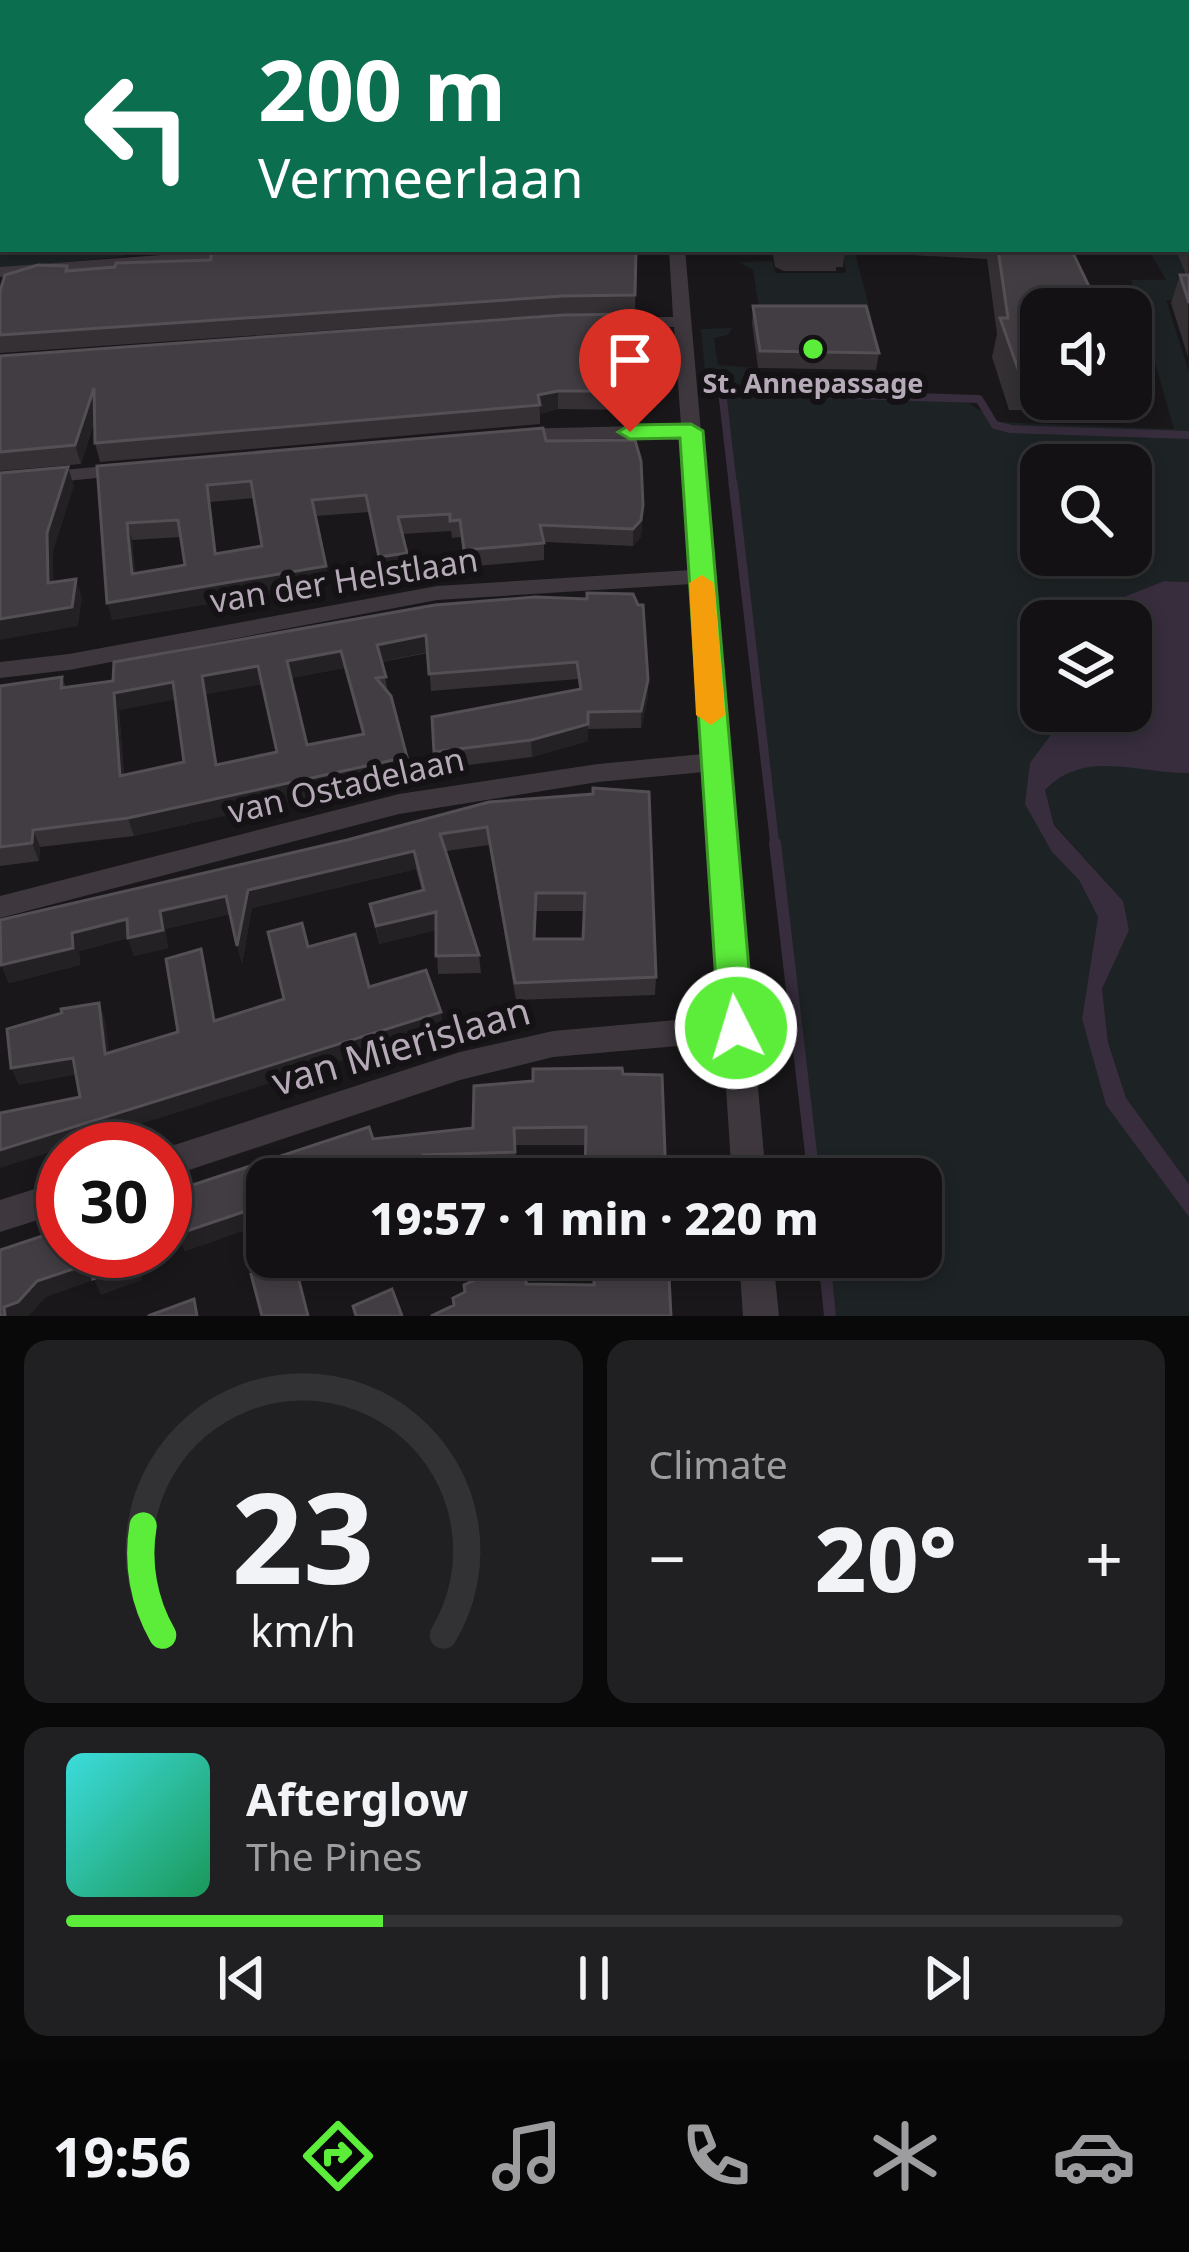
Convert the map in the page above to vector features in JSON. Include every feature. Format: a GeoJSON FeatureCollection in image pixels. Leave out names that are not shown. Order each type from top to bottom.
{"type":"FeatureCollection","features":[{"type":"Feature","properties":{"kind":"street"},"geometry":{"type":"LineString","coordinates":[[0,272],[148,254],[270,252]]}},
{"type":"Feature","properties":{"kind":"street"},"geometry":{"type":"LineString","coordinates":[[677,252],[747,1158]]}},
{"type":"Feature","properties":{"kind":"street"},"geometry":{"type":"LineString","coordinates":[[585,322],[682,322]]}},
{"type":"Feature","properties":{"kind":"street"},"geometry":{"type":"LineString","coordinates":[[483,437],[691,431]]}},
{"type":"Feature","properties":{"kind":"street"},"geometry":{"type":"LineString","coordinates":[[0,482],[161,467]]}},
{"type":"Feature","properties":{"kind":"street","name":"van der Helstlaan"},"geometry":{"type":"LineString","coordinates":[[0,670],[69,662],[436,593],[701,576]]}},
{"type":"Feature","properties":{"kind":"street","name":"van Ostadelaan"},"geometry":{"type":"LineString","coordinates":[[0,907],[399,804],[598,773],[714,762]]}},
{"type":"Feature","properties":{"kind":"street","name":"van Mierislaan"},"geometry":{"type":"LineString","coordinates":[[192,1153],[460,1066],[530,1049],[736,1028]]}},
{"type":"Feature","properties":{"kind":"street"},"geometry":{"type":"LineString","coordinates":[[0,1216],[36,1205]]}},
{"type":"Feature","properties":{"kind":"street"},"geometry":{"type":"LineString","coordinates":[[758,1278],[761,1316]]}},
{"type":"Feature","properties":{"kind":"shaded area"},"geometry":{"type":"Polygon","coordinates":[[[0,252],[132,252],[120,257],[0,268],[0,252]]]}},
{"type":"Feature","properties":{"kind":"shaded area"},"geometry":{"type":"Polygon","coordinates":[[[842,252],[855,252],[872,318],[760,314],[753,270],[738,262],[772,261],[776,273],[846,273],[842,252]]]}},
{"type":"Feature","properties":{"kind":"shaded area"},"geometry":{"type":"Polygon","coordinates":[[[1150,252],[1177,252],[1189,285],[1189,300],[1166,300],[1189,372],[1189,582],[1164,581],[1116,600],[1020,600],[1020,732],[1053,732],[1034,761],[1052,852],[1079,880],[1098,917],[1082,1019],[1106,1105],[1189,1217],[1189,1316],[834,1316],[829,1278],[942,1278],[942,1158],[812,1158],[722,382],[706,382],[701,329],[732,328],[728,335],[714,338],[718,365],[757,368],[759,384],[964,400],[998,422],[1174,429],[1152,353],[1152,288],[1133,288],[1131,280],[1166,280],[1150,252]]]}},
{"type":"Feature","properties":{"kind":"shaded area"},"geometry":{"type":"Polygon","coordinates":[[[1164,581],[1189,582],[1189,773],[1095,766],[1061,777],[1045,790],[1054,825],[1123,901],[1129,930],[1102,989],[1108,1042],[1126,1098],[1189,1184],[1189,1217],[1106,1105],[1082,1019],[1098,917],[1079,880],[1052,852],[1025,804],[1030,763],[1053,732],[1152,732],[1152,600],[1116,600],[1164,581]]]}},
{"type":"Feature","properties":{"kind":"shaded area"},"geometry":{"type":"Polygon","coordinates":[[[1096,763],[1189,773],[1189,1184],[1126,1098],[1108,1042],[1102,989],[1128,930],[1123,901],[1054,824],[1045,790],[1059,775],[1096,763]]]}},
{"type":"Feature","properties":{"kind":"building"},"geometry":{"type":"Polygon","coordinates":[[[636,252],[635,295],[0,335],[0,291],[5,275],[38,265],[67,266],[66,271],[115,267],[116,263],[211,260],[211,254],[636,252]]]}},
{"type":"Feature","properties":{"kind":"building"},"geometry":{"type":"Polygon","coordinates":[[[998,252],[1072,252],[1090,288],[1020,288],[1020,369],[1000,318],[1008,318],[998,252]]]}},
{"type":"Feature","properties":{"kind":"building"},"geometry":{"type":"Polygon","coordinates":[[[1180,275],[1189,275],[1189,303],[1180,275]]]}},
{"type":"Feature","properties":{"kind":"building"},"geometry":{"type":"Polygon","coordinates":[[[753,306],[866,306],[879,353],[760,351],[753,306]]]}},
{"type":"Feature","properties":{"kind":"building"},"geometry":{"type":"Polygon","coordinates":[[[635,314],[639,373],[633,391],[558,391],[538,395],[540,405],[95,443],[94,388],[75,445],[0,452],[0,356],[564,315],[635,314]]]}},
{"type":"Feature","properties":{"kind":"building"},"geometry":{"type":"Polygon","coordinates":[[[543,428],[546,441],[635,440],[643,505],[641,520],[633,529],[540,525],[544,543],[464,550],[460,520],[450,521],[450,514],[398,517],[407,553],[379,557],[366,495],[312,500],[326,566],[107,603],[97,466],[543,428]],[[251,481],[207,485],[215,554],[262,546],[251,481]],[[178,520],[127,523],[132,574],[185,565],[178,520]]]}},
{"type":"Feature","properties":{"kind":"building"},"geometry":{"type":"Polygon","coordinates":[[[68,467],[47,533],[48,583],[76,579],[72,607],[0,619],[0,473],[68,467]]]}},
{"type":"Feature","properties":{"kind":"building"},"geometry":{"type":"Polygon","coordinates":[[[587,593],[633,594],[638,605],[643,605],[648,680],[641,711],[588,712],[588,724],[531,740],[434,752],[432,717],[581,689],[577,662],[429,674],[426,635],[377,645],[386,677],[376,678],[391,696],[407,757],[128,818],[33,830],[32,843],[0,847],[0,686],[62,677],[61,688],[113,681],[114,662],[435,605],[535,597],[587,599],[587,593]],[[341,651],[287,661],[307,745],[364,734],[341,651]],[[258,666],[202,676],[216,765],[277,752],[258,666]],[[173,682],[114,693],[120,776],[184,762],[173,682]]]}},
{"type":"Feature","properties":{"kind":"building"},"geometry":{"type":"Polygon","coordinates":[[[593,788],[649,792],[656,977],[515,983],[487,827],[440,834],[479,955],[436,956],[436,912],[376,926],[370,904],[424,890],[414,851],[248,890],[237,946],[226,896],[160,911],[163,930],[128,938],[127,919],[72,933],[73,948],[1,965],[0,920],[347,840],[489,802],[593,794],[593,788]],[[536,893],[534,939],[583,939],[585,893],[536,893]]]}},
{"type":"Feature","properties":{"kind":"building"},"geometry":{"type":"Polygon","coordinates":[[[302,923],[308,947],[355,934],[369,987],[426,970],[441,1012],[89,1122],[36,1122],[36,1139],[0,1150],[0,1113],[80,1097],[73,1058],[11,1068],[7,1029],[62,1013],[61,1009],[99,1003],[105,1054],[178,1032],[166,959],[201,949],[214,1021],[284,999],[268,932],[302,923]]]}},
{"type":"Feature","properties":{"kind":"building"},"geometry":{"type":"Polygon","coordinates":[[[622,1068],[623,1074],[662,1075],[665,1158],[585,1158],[586,1127],[514,1128],[515,1152],[423,1158],[275,1158],[369,1127],[373,1139],[473,1128],[474,1086],[533,1081],[533,1069],[622,1068]]]}},
{"type":"Feature","properties":{"kind":"building"},"geometry":{"type":"Polygon","coordinates":[[[246,1167],[246,1211],[192,1229],[192,1185],[246,1167]]]}},
{"type":"Feature","properties":{"kind":"building"},"geometry":{"type":"Polygon","coordinates":[[[36,1238],[36,1278],[46,1278],[18,1302],[4,1307],[5,1316],[0,1316],[0,1250],[36,1238]]]}},
{"type":"Feature","properties":{"kind":"building"},"geometry":{"type":"Polygon","coordinates":[[[252,1278],[298,1278],[308,1316],[262,1316],[252,1278]]]}},
{"type":"Feature","properties":{"kind":"building"},"geometry":{"type":"Polygon","coordinates":[[[594,1278],[669,1278],[671,1316],[431,1316],[454,1305],[453,1298],[465,1292],[464,1285],[477,1279],[594,1285],[594,1278]]]}},
{"type":"Feature","properties":{"kind":"building"},"geometry":{"type":"Polygon","coordinates":[[[392,1289],[402,1316],[356,1316],[353,1306],[392,1289]]]}},
{"type":"Feature","properties":{"kind":"building"},"geometry":{"type":"Polygon","coordinates":[[[194,1299],[197,1316],[148,1316],[194,1299]]]}},
{"type":"Feature","properties":{"kind":"waterway"},"geometry":{"type":"LineString","coordinates":[[733,486],[722,391],[979,399],[995,425],[1011,429],[1189,435]]}},
{"type":"Feature","properties":{"kind":"waterway"},"geometry":{"type":"LineString","coordinates":[[733,483],[775,846]]}},
{"type":"Feature","properties":{"kind":"waterway"},"geometry":{"type":"LineString","coordinates":[[775,843],[812,1158]]}},
{"type":"Feature","properties":{"kind":"waterway"},"geometry":{"type":"LineString","coordinates":[[826,1278],[830,1316]]}},
{"type":"Feature","properties":{"kind":"slow traffic"},"geometry":{"type":"LineString","coordinates":[[702,583],[711,715]]}},
{"type":"Feature","properties":{"kind":"place","name":"St. Annepassage"},"geometry":{"type":"Point","coordinates":[813,349]}},
{"type":"Feature","properties":{"kind":"route"},"geometry":{"type":"LineString","coordinates":[[630,432],[691,431],[736,1028]]}}]}
